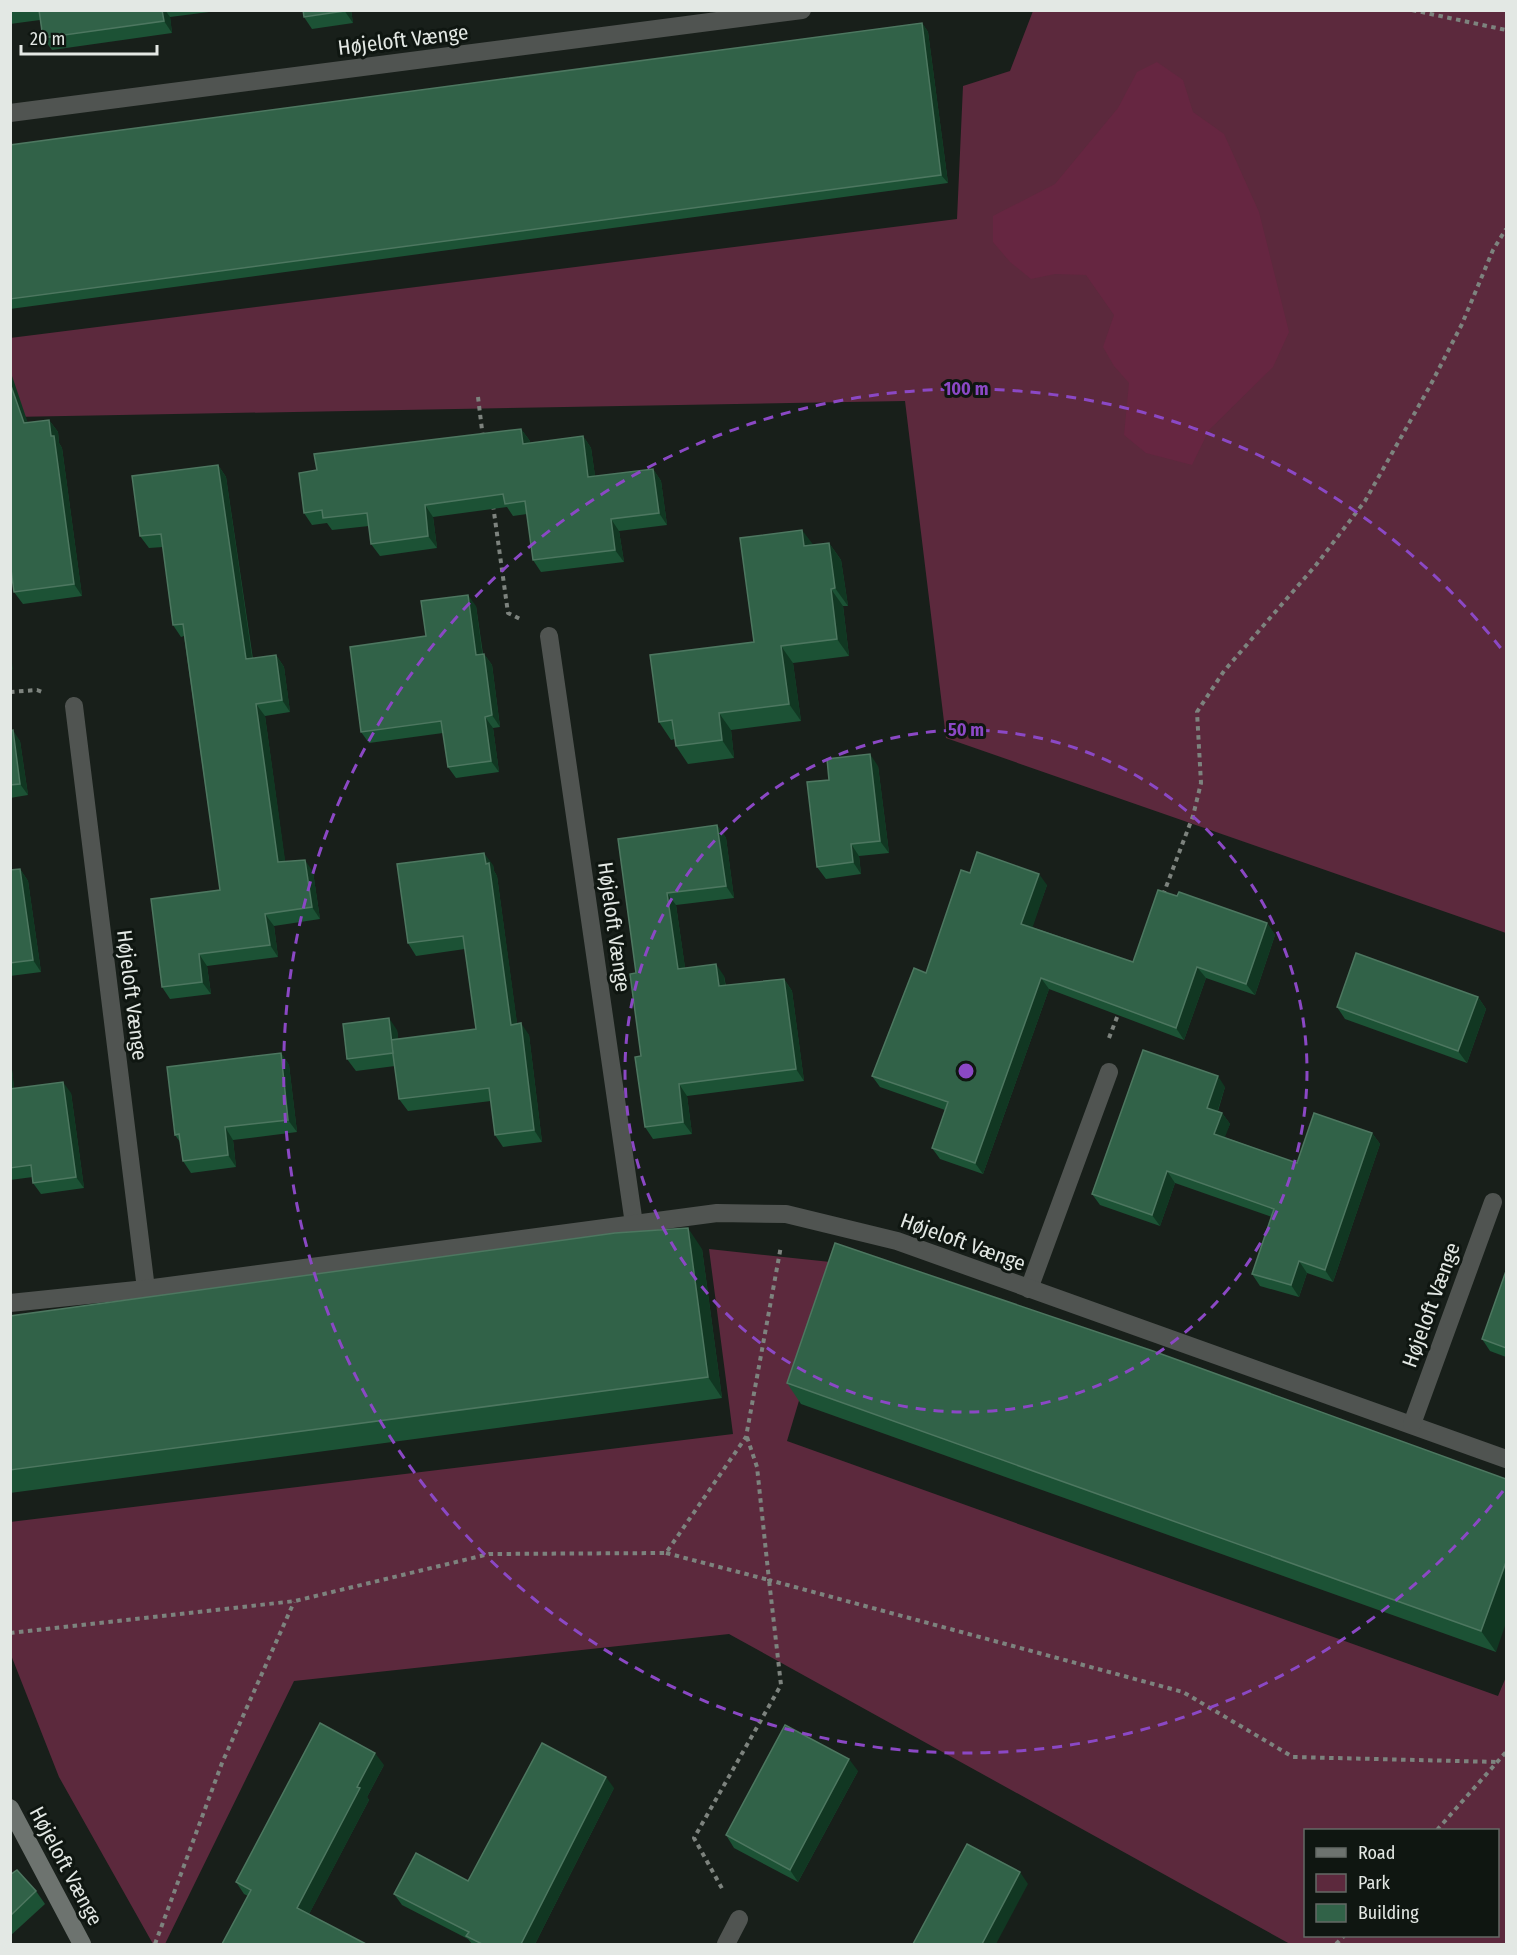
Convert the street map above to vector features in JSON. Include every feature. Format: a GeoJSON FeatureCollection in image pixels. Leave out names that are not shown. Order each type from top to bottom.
{"type":"FeatureCollection","features":[{"type":"Feature","properties":{"kind":"street","name":"Højeloft Vænge"},"geometry":{"type":"LineString","coordinates":[[10,113],[802,10]]}},
{"type":"Feature","properties":{"kind":"street","name":"Højeloft Vænge"},"geometry":{"type":"LineString","coordinates":[[549,636],[634,1224]]}},
{"type":"Feature","properties":{"kind":"street","name":"Højeloft Vænge"},"geometry":{"type":"LineString","coordinates":[[74,706],[146,1289]]}},
{"type":"Feature","properties":{"kind":"street","name":"Højeloft Vænge"},"geometry":{"type":"LineString","coordinates":[[1029,1289],[1109,1072]]}},
{"type":"Feature","properties":{"kind":"street","name":"Højeloft Vænge"},"geometry":{"type":"LineString","coordinates":[[1412,1424],[1494,1202]]}},
{"type":"Feature","properties":{"kind":"street","name":"Højeloft Vænge"},"geometry":{"type":"LineString","coordinates":[[10,1303],[146,1289],[717,1213],[786,1214],[897,1240],[1506,1459]]}},
{"type":"Feature","properties":{"kind":"street","name":"Højeloft Vænge"},"geometry":{"type":"LineString","coordinates":[[10,1808],[82,1944]]}},
{"type":"Feature","properties":{"kind":"street"},"geometry":{"type":"LineString","coordinates":[[726,1944],[739,1919]]}},
{"type":"Feature","properties":{"kind":"path"},"geometry":{"type":"LineString","coordinates":[[1412,10],[1506,30]]}},
{"type":"Feature","properties":{"kind":"path"},"geometry":{"type":"LineString","coordinates":[[1161,902],[1193,816],[1201,783],[1197,712],[1224,671],[1316,565],[1365,501],[1462,324],[1493,250],[1506,229]]}},
{"type":"Feature","properties":{"kind":"path"},"geometry":{"type":"LineString","coordinates":[[478,397],[484,442]]}},
{"type":"Feature","properties":{"kind":"path"},"geometry":{"type":"LineString","coordinates":[[492,499],[508,613],[549,636]]}},
{"type":"Feature","properties":{"kind":"path"},"geometry":{"type":"LineString","coordinates":[[1109,1072],[1104,1052],[1120,1010]]}},
{"type":"Feature","properties":{"kind":"path"},"geometry":{"type":"LineString","coordinates":[[666,1553],[746,1437],[786,1214]]}},
{"type":"Feature","properties":{"kind":"path"},"geometry":{"type":"LineString","coordinates":[[739,1919],[694,1838],[781,1684],[757,1467],[746,1437]]}},
{"type":"Feature","properties":{"kind":"path"},"geometry":{"type":"LineString","coordinates":[[10,1633],[295,1601],[489,1554],[666,1553],[1183,1692],[1293,1757],[1498,1762]]}},
{"type":"Feature","properties":{"kind":"path"},"geometry":{"type":"LineString","coordinates":[[155,1944],[222,1763],[295,1601]]}},
{"type":"Feature","properties":{"kind":"path"},"geometry":{"type":"LineString","coordinates":[[1438,1829],[1506,1752]]}},
{"type":"Feature","properties":{"kind":"green space"},"geometry":{"type":"Polygon","coordinates":[[[1033,11],[1506,11],[1506,933],[946,738],[905,401],[11,417],[10,338],[957,219],[963,86],[1010,71],[1033,11]]]}},
{"type":"Feature","properties":{"kind":"green space"},"geometry":{"type":"Polygon","coordinates":[[[709,1249],[840,1263],[787,1441],[1498,1696],[1506,1677],[1506,1944],[1290,1944],[729,1634],[294,1681],[165,1944],[153,1944],[59,1777],[11,1655],[10,1522],[733,1434],[709,1249]]]}},
{"type":"Feature","properties":{"kind":"shaded area"},"geometry":{"type":"Polygon","coordinates":[[[1157,62],[1183,80],[1193,112],[1224,134],[1259,212],[1289,332],[1273,367],[1209,430],[1192,465],[1146,453],[1124,435],[1129,383],[1114,366],[1103,347],[1114,315],[1086,275],[1055,274],[1031,279],[1010,262],[993,242],[993,216],[1055,184],[1118,108],[1137,72],[1157,62]]]}},
{"type":"Feature","properties":{"kind":"building"},"geometry":{"type":"Polygon","coordinates":[[[39,10],[162,10],[164,21],[43,38],[39,10]]]}},
{"type":"Feature","properties":{"kind":"building"},"geometry":{"type":"Polygon","coordinates":[[[303,10],[344,10],[344,11],[304,17],[303,10]]]}},
{"type":"Feature","properties":{"kind":"building"},"geometry":{"type":"Polygon","coordinates":[[[922,23],[941,175],[10,299],[10,145],[922,23]]]}},
{"type":"Feature","properties":{"kind":"building"},"geometry":{"type":"Polygon","coordinates":[[[10,383],[24,423],[49,420],[51,436],[54,436],[74,584],[14,592],[10,562],[10,383]]]}},
{"type":"Feature","properties":{"kind":"building"},"geometry":{"type":"Polygon","coordinates":[[[521,429],[523,444],[583,436],[588,477],[653,469],[659,513],[611,519],[615,550],[533,560],[525,501],[505,504],[503,494],[425,505],[428,536],[371,544],[367,513],[323,518],[322,510],[304,513],[299,473],[317,470],[314,454],[521,429]]]}},
{"type":"Feature","properties":{"kind":"building"},"geometry":{"type":"Polygon","coordinates":[[[218,465],[246,659],[276,655],[282,700],[256,704],[278,862],[305,860],[312,907],[265,914],[270,945],[199,954],[202,982],[162,987],[151,899],[220,890],[183,624],[173,625],[161,534],[140,536],[132,476],[218,465]]]}},
{"type":"Feature","properties":{"kind":"building"},"geometry":{"type":"Polygon","coordinates":[[[802,530],[804,546],[829,543],[835,588],[831,589],[837,639],[781,646],[789,704],[719,713],[722,740],[676,746],[672,720],[659,722],[650,655],[754,642],[740,538],[802,530]]]}},
{"type":"Feature","properties":{"kind":"building"},"geometry":{"type":"Polygon","coordinates":[[[468,595],[476,655],[484,654],[492,715],[485,717],[491,761],[448,767],[441,721],[361,732],[350,647],[426,636],[421,601],[468,595]]]}},
{"type":"Feature","properties":{"kind":"building"},"geometry":{"type":"Polygon","coordinates":[[[13,730],[20,784],[10,785],[10,731],[13,730]]]}},
{"type":"Feature","properties":{"kind":"building"},"geometry":{"type":"Polygon","coordinates":[[[870,754],[880,841],[851,844],[853,862],[817,867],[807,782],[829,780],[827,759],[870,754]]]}},
{"type":"Feature","properties":{"kind":"building"},"geometry":{"type":"Polygon","coordinates":[[[717,825],[726,886],[667,893],[678,969],[716,964],[719,986],[784,979],[796,1069],[679,1084],[683,1122],[645,1127],[635,1057],[641,1056],[630,974],[636,973],[618,839],[717,825]]]}},
{"type":"Feature","properties":{"kind":"building"},"geometry":{"type":"Polygon","coordinates":[[[977,852],[1039,874],[1021,924],[1133,962],[1158,890],[1177,896],[1179,892],[1267,923],[1246,984],[1197,967],[1176,1028],[1041,978],[975,1163],[932,1148],[948,1102],[872,1076],[914,968],[926,973],[961,870],[970,873],[977,852]]]}},
{"type":"Feature","properties":{"kind":"building"},"geometry":{"type":"Polygon","coordinates":[[[484,853],[486,864],[489,863],[511,1025],[521,1023],[534,1130],[495,1135],[489,1088],[399,1099],[391,1040],[476,1029],[463,936],[408,943],[397,864],[484,853]]]}},
{"type":"Feature","properties":{"kind":"building"},"geometry":{"type":"Polygon","coordinates":[[[20,869],[33,960],[10,963],[10,870],[20,869]]]}},
{"type":"Feature","properties":{"kind":"building"},"geometry":{"type":"Polygon","coordinates":[[[1356,953],[1478,997],[1458,1051],[1337,1007],[1356,953]]]}},
{"type":"Feature","properties":{"kind":"building"},"geometry":{"type":"Polygon","coordinates":[[[389,1018],[393,1053],[347,1059],[343,1024],[389,1018]]]}},
{"type":"Feature","properties":{"kind":"building"},"geometry":{"type":"Polygon","coordinates":[[[1143,1050],[1218,1076],[1207,1108],[1222,1113],[1214,1134],[1297,1163],[1314,1113],[1372,1133],[1325,1270],[1299,1261],[1291,1285],[1252,1274],[1274,1209],[1167,1171],[1152,1215],[1092,1194],[1143,1050]]]}},
{"type":"Feature","properties":{"kind":"building"},"geometry":{"type":"Polygon","coordinates":[[[281,1053],[288,1120],[225,1127],[228,1155],[183,1161],[179,1134],[175,1135],[167,1067],[281,1053]]]}},
{"type":"Feature","properties":{"kind":"building"},"geometry":{"type":"Polygon","coordinates":[[[63,1082],[76,1177],[33,1183],[31,1165],[10,1168],[10,1089],[63,1082]]]}},
{"type":"Feature","properties":{"kind":"building"},"geometry":{"type":"Polygon","coordinates":[[[688,1228],[708,1377],[10,1470],[10,1316],[615,1233],[688,1228]]]}},
{"type":"Feature","properties":{"kind":"building"},"geometry":{"type":"Polygon","coordinates":[[[835,1243],[1153,1351],[1506,1479],[1506,1562],[1481,1631],[787,1383],[835,1243]]]}},
{"type":"Feature","properties":{"kind":"building"},"geometry":{"type":"Polygon","coordinates":[[[1506,1271],[1506,1348],[1482,1339],[1506,1271]]]}},
{"type":"Feature","properties":{"kind":"building"},"geometry":{"type":"Polygon","coordinates":[[[320,1723],[375,1753],[357,1787],[360,1788],[297,1908],[366,1944],[222,1944],[251,1890],[236,1882],[320,1723]]]}},
{"type":"Feature","properties":{"kind":"building"},"geometry":{"type":"Polygon","coordinates":[[[785,1725],[849,1759],[790,1870],[726,1835],[785,1725]]]}},
{"type":"Feature","properties":{"kind":"building"},"geometry":{"type":"Polygon","coordinates":[[[542,1743],[606,1777],[521,1944],[482,1944],[466,1936],[469,1932],[394,1894],[416,1853],[468,1881],[542,1743]]]}},
{"type":"Feature","properties":{"kind":"building"},"geometry":{"type":"Polygon","coordinates":[[[967,1844],[1020,1872],[982,1944],[913,1944],[967,1844]]]}},
{"type":"Feature","properties":{"kind":"building"},"geometry":{"type":"Polygon","coordinates":[[[17,1870],[36,1891],[10,1916],[10,1875],[17,1870]]]}}]}
